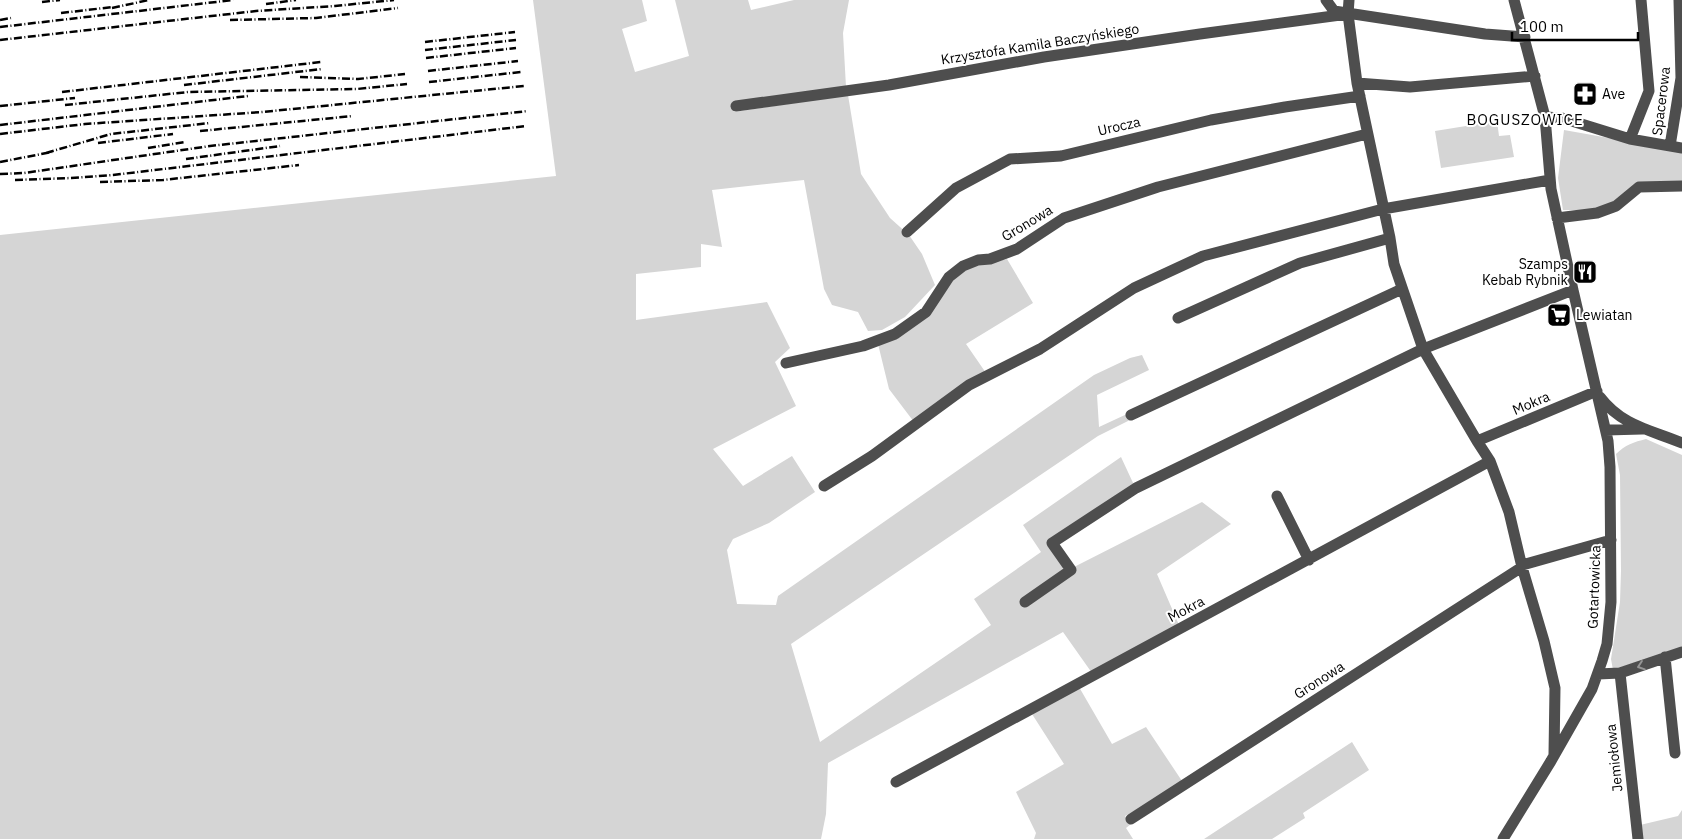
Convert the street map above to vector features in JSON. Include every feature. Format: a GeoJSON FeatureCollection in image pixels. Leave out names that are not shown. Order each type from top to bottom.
{"type":"FeatureCollection","features":[{"type":"Feature","properties":{"kind":"street"},"geometry":{"type":"LineString","coordinates":[[1326,0],[1334,11],[1348,14],[1485,34],[1525,37]]}},
{"type":"Feature","properties":{"kind":"street"},"geometry":{"type":"LineString","coordinates":[[1349,0],[1348,14],[1357,83],[1394,264],[1423,348],[1490,461],[1509,512],[1555,688],[1554,756]]}},
{"type":"Feature","properties":{"kind":"street","name":"Gotartowicka"},"geometry":{"type":"LineString","coordinates":[[1503,839],[1554,756],[1592,689],[1607,644],[1610,620],[1610,460],[1605,427],[1557,218],[1550,180],[1545,117],[1514,0]]}},
{"type":"Feature","properties":{"kind":"street"},"geometry":{"type":"LineString","coordinates":[[1630,139],[1649,91],[1641,0]]}},
{"type":"Feature","properties":{"kind":"street","name":"Spacerowa"},"geometry":{"type":"LineString","coordinates":[[1670,146],[1681,78],[1679,0]]}},
{"type":"Feature","properties":{"kind":"street","name":"Krzysztofa Kamila Baczyńskiego"},"geometry":{"type":"LineString","coordinates":[[736,106],[890,85],[1044,57],[1348,14]]}},
{"type":"Feature","properties":{"kind":"street"},"geometry":{"type":"LineString","coordinates":[[1357,83],[1410,87],[1535,76]]}},
{"type":"Feature","properties":{"kind":"street","name":"Urocza"},"geometry":{"type":"LineString","coordinates":[[907,232],[956,188],[1010,159],[1061,156],[1211,120],[1285,106],[1360,96]]}},
{"type":"Feature","properties":{"kind":"street"},"geometry":{"type":"LineString","coordinates":[[1545,117],[1562,118],[1630,139],[1682,148]]}},
{"type":"Feature","properties":{"kind":"street","name":"Gronowa"},"geometry":{"type":"LineString","coordinates":[[786,363],[863,346],[895,334],[926,312],[949,277],[963,266],[1017,249],[1064,218],[1158,187],[1367,134]]}},
{"type":"Feature","properties":{"kind":"street"},"geometry":{"type":"LineString","coordinates":[[824,486],[872,456],[957,393],[1040,349],[1134,288],[1202,256],[1383,209],[1550,180]]}},
{"type":"Feature","properties":{"kind":"street"},"geometry":{"type":"LineString","coordinates":[[1557,218],[1597,213],[1616,206],[1639,187],[1682,186]]}},
{"type":"Feature","properties":{"kind":"street"},"geometry":{"type":"LineString","coordinates":[[1178,318],[1300,263],[1390,238]]}},
{"type":"Feature","properties":{"kind":"street"},"geometry":{"type":"LineString","coordinates":[[1131,415],[1402,289]]}},
{"type":"Feature","properties":{"kind":"street"},"geometry":{"type":"LineString","coordinates":[[1025,602],[1071,570],[1052,543],[1136,488],[1423,348],[1573,290]]}},
{"type":"Feature","properties":{"kind":"street"},"geometry":{"type":"LineString","coordinates":[[1597,392],[1612,411],[1622,418],[1642,429],[1682,443]]}},
{"type":"Feature","properties":{"kind":"street","name":"Mokra"},"geometry":{"type":"LineString","coordinates":[[1477,441],[1597,392]]}},
{"type":"Feature","properties":{"kind":"street"},"geometry":{"type":"LineString","coordinates":[[1605,427],[1613,419],[1622,418]]}},
{"type":"Feature","properties":{"kind":"street"},"geometry":{"type":"LineString","coordinates":[[1605,427],[1642,429]]}},
{"type":"Feature","properties":{"kind":"street","name":"Mokra"},"geometry":{"type":"LineString","coordinates":[[896,782],[1490,461]]}},
{"type":"Feature","properties":{"kind":"street"},"geometry":{"type":"LineString","coordinates":[[1277,496],[1309,560]]}},
{"type":"Feature","properties":{"kind":"street","name":"Gronowa"},"geometry":{"type":"LineString","coordinates":[[1131,819],[1522,566],[1611,540]]}},
{"type":"Feature","properties":{"kind":"street"},"geometry":{"type":"LineString","coordinates":[[1598,674],[1620,673],[1682,652]]}},
{"type":"Feature","properties":{"kind":"street"},"geometry":{"type":"LineString","coordinates":[[1665,657],[1675,754]]}},
{"type":"Feature","properties":{"kind":"street","name":"Jemiołowa"},"geometry":{"type":"LineString","coordinates":[[1620,673],[1638,839]]}},
{"type":"Feature","properties":{"kind":"shaded area"},"geometry":{"type":"Polygon","coordinates":[[[533,0],[642,0],[647,21],[622,29],[635,72],[689,56],[675,0],[748,0],[751,10],[794,0],[849,0],[843,33],[846,87],[732,102],[734,112],[848,95],[861,174],[890,218],[909,235],[922,254],[935,285],[905,317],[882,330],[868,331],[858,312],[832,305],[824,289],[804,180],[712,190],[722,247],[701,244],[701,267],[636,274],[636,320],[767,302],[790,348],[775,362],[796,406],[713,449],[743,486],[792,456],[815,492],[769,523],[733,539],[727,550],[737,604],[776,605],[778,596],[1094,375],[1130,358],[1142,355],[1149,370],[1097,395],[1099,427],[1127,414],[1130,420],[1098,436],[791,644],[820,742],[991,625],[974,599],[1041,552],[1023,525],[1121,457],[1134,485],[1048,543],[1074,567],[1202,502],[1231,524],[1157,574],[1179,625],[1092,673],[1063,632],[828,763],[826,814],[821,839],[0,839],[0,235],[556,176],[533,0]]]}},
{"type":"Feature","properties":{"kind":"shaded area"},"geometry":{"type":"Polygon","coordinates":[[[1497,121],[1499,136],[1510,135],[1514,157],[1441,168],[1435,131],[1497,121]]]}},
{"type":"Feature","properties":{"kind":"shaded area"},"geometry":{"type":"Polygon","coordinates":[[[1564,130],[1682,151],[1682,182],[1639,184],[1610,205],[1591,210],[1563,210],[1558,178],[1564,130]]]}},
{"type":"Feature","properties":{"kind":"shaded area"},"geometry":{"type":"Polygon","coordinates":[[[1007,259],[1033,303],[966,344],[986,373],[914,422],[889,389],[878,344],[896,336],[951,278],[966,268],[1007,259]]]}},
{"type":"Feature","properties":{"kind":"shaded area"},"geometry":{"type":"Polygon","coordinates":[[[1646,439],[1682,455],[1682,647],[1613,670],[1611,659],[1620,602],[1621,571],[1620,475],[1616,454],[1630,444],[1646,439]]]}},
{"type":"Feature","properties":{"kind":"shaded area"},"geometry":{"type":"Polygon","coordinates":[[[1079,687],[1112,744],[1146,727],[1184,784],[1125,816],[1131,824],[1126,828],[1133,839],[1034,839],[1036,833],[1016,792],[1064,764],[1032,714],[1079,687]]]}},
{"type":"Feature","properties":{"kind":"shaded area"},"geometry":{"type":"Polygon","coordinates":[[[1352,742],[1369,770],[1303,813],[1305,818],[1272,839],[1204,839],[1352,742]]]}},
{"type":"Feature","properties":{"kind":"shaded area"},"geometry":{"type":"Polygon","coordinates":[[[1682,810],[1682,839],[1641,839],[1640,825],[1678,816],[1682,810]]]}},
{"type":"Feature","properties":{"kind":"railway"},"geometry":{"type":"LineString","coordinates":[[42,2],[60,0]]}},
{"type":"Feature","properties":{"kind":"railway"},"geometry":{"type":"LineString","coordinates":[[112,8],[149,0]]}},
{"type":"Feature","properties":{"kind":"railway"},"geometry":{"type":"LineString","coordinates":[[0,27],[233,0]]}},
{"type":"Feature","properties":{"kind":"railway"},"geometry":{"type":"LineString","coordinates":[[266,4],[296,0]]}},
{"type":"Feature","properties":{"kind":"railway"},"geometry":{"type":"LineString","coordinates":[[0,40],[256,11],[394,0]]}},
{"type":"Feature","properties":{"kind":"railway"},"geometry":{"type":"LineString","coordinates":[[61,13],[113,7]]}},
{"type":"Feature","properties":{"kind":"railway"},"geometry":{"type":"LineString","coordinates":[[230,20],[316,18],[398,8]]}},
{"type":"Feature","properties":{"kind":"railway"},"geometry":{"type":"LineString","coordinates":[[0,20],[11,18]]}},
{"type":"Feature","properties":{"kind":"railway"},"geometry":{"type":"LineString","coordinates":[[425,42],[515,32]]}},
{"type":"Feature","properties":{"kind":"railway"},"geometry":{"type":"LineString","coordinates":[[425,50],[516,40]]}},
{"type":"Feature","properties":{"kind":"railway"},"geometry":{"type":"LineString","coordinates":[[426,58],[516,48]]}},
{"type":"Feature","properties":{"kind":"railway"},"geometry":{"type":"LineString","coordinates":[[428,71],[518,61]]}},
{"type":"Feature","properties":{"kind":"railway"},"geometry":{"type":"LineString","coordinates":[[62,92],[321,62]]}},
{"type":"Feature","properties":{"kind":"railway"},"geometry":{"type":"LineString","coordinates":[[184,85],[322,69]]}},
{"type":"Feature","properties":{"kind":"railway"},"geometry":{"type":"LineString","coordinates":[[429,82],[521,72]]}},
{"type":"Feature","properties":{"kind":"railway"},"geometry":{"type":"LineString","coordinates":[[300,77],[358,79],[405,74]]}},
{"type":"Feature","properties":{"kind":"railway"},"geometry":{"type":"LineString","coordinates":[[65,105],[188,92],[357,89],[407,84]]}},
{"type":"Feature","properties":{"kind":"railway"},"geometry":{"type":"LineString","coordinates":[[0,134],[85,124],[262,112],[524,86]]}},
{"type":"Feature","properties":{"kind":"railway"},"geometry":{"type":"LineString","coordinates":[[0,125],[248,96]]}},
{"type":"Feature","properties":{"kind":"railway"},"geometry":{"type":"LineString","coordinates":[[0,106],[75,98]]}},
{"type":"Feature","properties":{"kind":"railway"},"geometry":{"type":"LineString","coordinates":[[0,174],[24,173],[210,146],[528,111]]}},
{"type":"Feature","properties":{"kind":"railway"},"geometry":{"type":"LineString","coordinates":[[200,131],[353,116]]}},
{"type":"Feature","properties":{"kind":"railway"},"geometry":{"type":"LineString","coordinates":[[46,153],[111,134],[210,123]]}},
{"type":"Feature","properties":{"kind":"railway"},"geometry":{"type":"LineString","coordinates":[[15,180],[113,175],[526,126]]}},
{"type":"Feature","properties":{"kind":"railway"},"geometry":{"type":"LineString","coordinates":[[98,143],[173,134]]}},
{"type":"Feature","properties":{"kind":"railway"},"geometry":{"type":"LineString","coordinates":[[148,148],[185,142]]}},
{"type":"Feature","properties":{"kind":"railway"},"geometry":{"type":"LineString","coordinates":[[186,159],[280,146]]}},
{"type":"Feature","properties":{"kind":"railway"},"geometry":{"type":"LineString","coordinates":[[0,162],[52,152]]}},
{"type":"Feature","properties":{"kind":"railway"},"geometry":{"type":"LineString","coordinates":[[100,182],[163,180],[299,165]]}},
{"type":"Feature","properties":{"kind":"place","name":"Ave"},"geometry":{"type":"Point","coordinates":[1585,94]}},
{"type":"Feature","properties":{"kind":"place","name":"Szamps Kebab Rybnik"},"geometry":{"type":"Point","coordinates":[1585,272]}},
{"type":"Feature","properties":{"kind":"place","name":"Lewiatan"},"geometry":{"type":"Point","coordinates":[1559,315]}},
{"type":"Feature","properties":{"kind":"district","name":"BOGUSZOWICE"},"geometry":{"type":"Point","coordinates":[1525,120]}}]}
